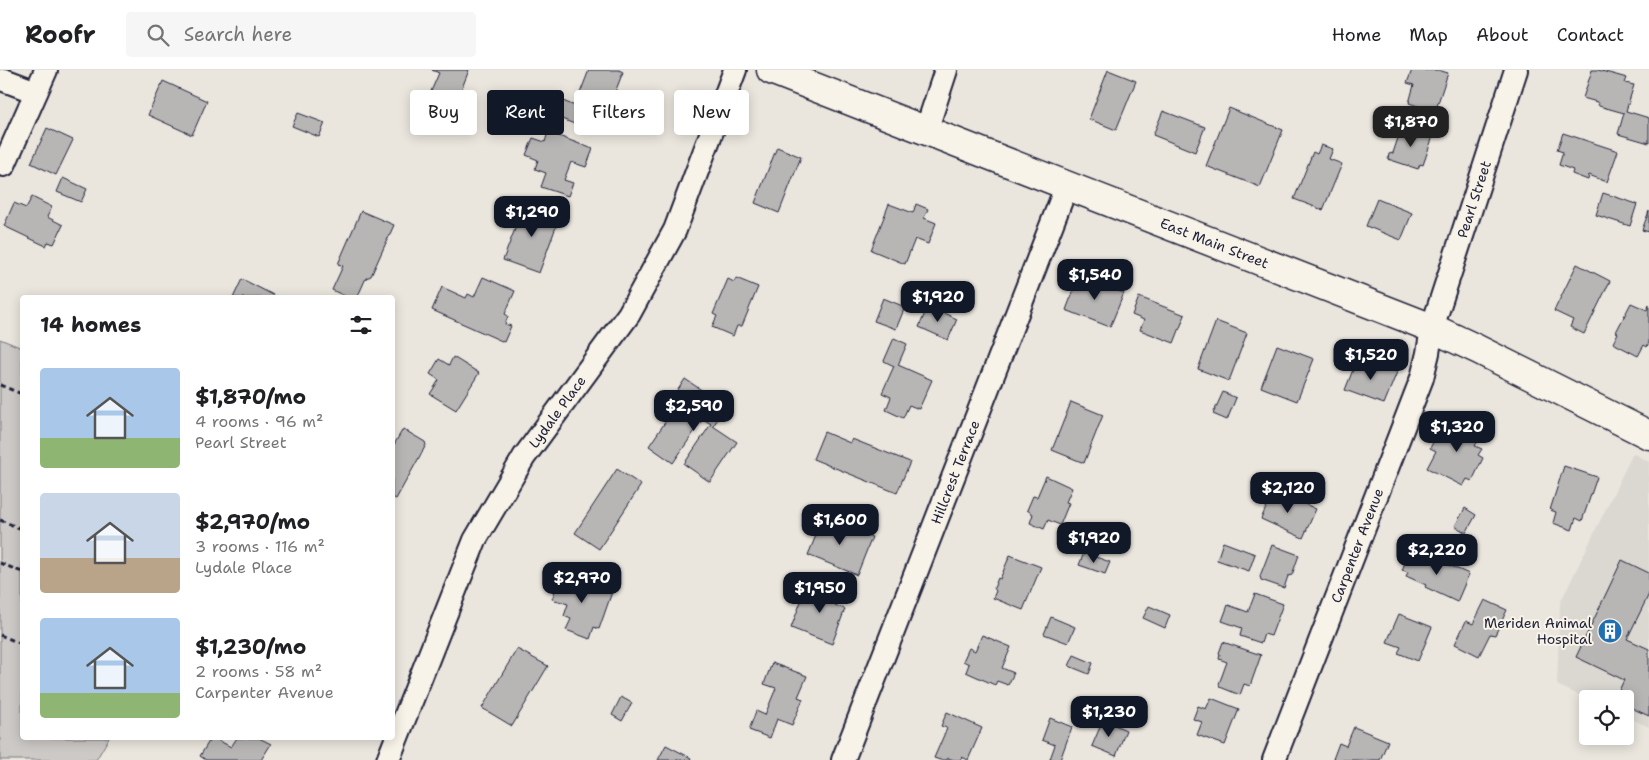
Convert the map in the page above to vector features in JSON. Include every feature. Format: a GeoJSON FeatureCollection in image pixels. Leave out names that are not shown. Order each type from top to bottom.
{"type":"FeatureCollection","features":[{"type":"Feature","properties":{"kind":"main road","name":"East Main Street"},"geometry":{"type":"LineString","coordinates":[[771,70],[1432,328],[1649,435]]}},
{"type":"Feature","properties":{"kind":"street"},"geometry":{"type":"LineString","coordinates":[[4,165],[46,70]]}},
{"type":"Feature","properties":{"kind":"street","name":"Lydale Place"},"geometry":{"type":"LineString","coordinates":[[388,760],[474,540],[524,457],[629,314],[676,230],[735,70]]}},
{"type":"Feature","properties":{"kind":"street"},"geometry":{"type":"LineString","coordinates":[[926,131],[946,70]]}},
{"type":"Feature","properties":{"kind":"street","name":"Pearl Street"},"geometry":{"type":"LineString","coordinates":[[1432,328],[1516,70]]}},
{"type":"Feature","properties":{"kind":"street"},"geometry":{"type":"LineString","coordinates":[[4,79],[36,92]]}},
{"type":"Feature","properties":{"kind":"street","name":"Hillcrest Terrace"},"geometry":{"type":"LineString","coordinates":[[843,760],[1067,185]]}},
{"type":"Feature","properties":{"kind":"street","name":"Carpenter Avenue"},"geometry":{"type":"LineString","coordinates":[[1274,760],[1422,378],[1432,328]]}},
{"type":"Feature","properties":{"kind":"path"},"geometry":{"type":"LineString","coordinates":[[0,385],[20,393]]}},
{"type":"Feature","properties":{"kind":"path"},"geometry":{"type":"LineString","coordinates":[[0,520],[20,528]]}},
{"type":"Feature","properties":{"kind":"path"},"geometry":{"type":"LineString","coordinates":[[0,563],[20,571]]}},
{"type":"Feature","properties":{"kind":"path"},"geometry":{"type":"LineString","coordinates":[[0,635],[20,643]]}},
{"type":"Feature","properties":{"kind":"shaded area"},"geometry":{"type":"Polygon","coordinates":[[[0,339],[20,347],[20,740],[108,740],[96,760],[0,760],[0,339]]]}},
{"type":"Feature","properties":{"kind":"shaded area"},"geometry":{"type":"Polygon","coordinates":[[[1633,453],[1649,462],[1649,727],[1634,720],[1634,690],[1579,690],[1579,695],[1557,685],[1560,603],[1633,453]]]}},
{"type":"Feature","properties":{"kind":"building"},"geometry":{"type":"Polygon","coordinates":[[[432,70],[469,70],[461,90],[432,90],[439,73],[432,70]]]}},
{"type":"Feature","properties":{"kind":"building"},"geometry":{"type":"Polygon","coordinates":[[[589,70],[619,70],[623,72],[616,90],[581,90],[589,70]]]}},
{"type":"Feature","properties":{"kind":"building"},"geometry":{"type":"Polygon","coordinates":[[[1108,70],[1136,81],[1116,130],[1089,119],[1108,70]]]}},
{"type":"Feature","properties":{"kind":"building"},"geometry":{"type":"Polygon","coordinates":[[[1412,70],[1438,70],[1448,73],[1435,112],[1409,103],[1414,85],[1407,83],[1412,70]]]}},
{"type":"Feature","properties":{"kind":"building"},"geometry":{"type":"Polygon","coordinates":[[[1592,70],[1627,78],[1625,83],[1634,85],[1626,111],[1649,118],[1649,143],[1618,134],[1624,113],[1599,106],[1597,102],[1583,98],[1592,70]]]}},
{"type":"Feature","properties":{"kind":"building"},"geometry":{"type":"Polygon","coordinates":[[[163,81],[207,101],[192,135],[148,115],[163,81]]]}},
{"type":"Feature","properties":{"kind":"building"},"geometry":{"type":"Polygon","coordinates":[[[564,101],[574,106],[574,124],[564,120],[564,101]]]}},
{"type":"Feature","properties":{"kind":"building"},"geometry":{"type":"Polygon","coordinates":[[[1229,108],[1283,130],[1260,187],[1206,166],[1229,108]]]}},
{"type":"Feature","properties":{"kind":"building"},"geometry":{"type":"Polygon","coordinates":[[[1163,111],[1205,127],[1195,152],[1153,135],[1163,111]]]}},
{"type":"Feature","properties":{"kind":"building"},"geometry":{"type":"Polygon","coordinates":[[[298,113],[325,123],[319,137],[292,126],[298,113]]]}},
{"type":"Feature","properties":{"kind":"building"},"geometry":{"type":"Polygon","coordinates":[[[1402,126],[1433,136],[1423,165],[1420,164],[1418,169],[1388,159],[1389,154],[1393,153],[1402,126]]]}},
{"type":"Feature","properties":{"kind":"building"},"geometry":{"type":"Polygon","coordinates":[[[47,128],[73,140],[56,175],[31,163],[47,128]]]}},
{"type":"Feature","properties":{"kind":"building"},"geometry":{"type":"Polygon","coordinates":[[[1563,133],[1618,151],[1607,182],[1589,175],[1588,180],[1572,174],[1573,170],[1559,165],[1563,152],[1557,150],[1563,133]]]}},
{"type":"Feature","properties":{"kind":"building"},"geometry":{"type":"Polygon","coordinates":[[[547,135],[556,135],[593,149],[586,167],[571,162],[564,180],[573,183],[568,196],[541,187],[546,173],[535,169],[538,160],[526,155],[533,138],[545,142],[547,135]]]}},
{"type":"Feature","properties":{"kind":"building"},"geometry":{"type":"Polygon","coordinates":[[[1321,145],[1333,149],[1329,159],[1342,164],[1323,210],[1294,199],[1313,152],[1317,154],[1321,145]]]}},
{"type":"Feature","properties":{"kind":"building"},"geometry":{"type":"Polygon","coordinates":[[[777,147],[801,157],[779,213],[755,203],[777,147]]]}},
{"type":"Feature","properties":{"kind":"building"},"geometry":{"type":"Polygon","coordinates":[[[63,178],[87,189],[81,202],[57,192],[63,178]]]}},
{"type":"Feature","properties":{"kind":"building"},"geometry":{"type":"Polygon","coordinates":[[[1603,193],[1637,204],[1630,226],[1596,215],[1603,193]]]}},
{"type":"Feature","properties":{"kind":"building"},"geometry":{"type":"Polygon","coordinates":[[[32,197],[52,207],[47,217],[63,225],[54,244],[48,242],[46,246],[4,226],[14,203],[26,208],[32,197]]]}},
{"type":"Feature","properties":{"kind":"building"},"geometry":{"type":"Polygon","coordinates":[[[1377,199],[1412,213],[1401,240],[1366,226],[1377,199]]]}},
{"type":"Feature","properties":{"kind":"building"},"geometry":{"type":"Polygon","coordinates":[[[525,203],[560,216],[539,273],[503,260],[525,203]]]}},
{"type":"Feature","properties":{"kind":"building"},"geometry":{"type":"Polygon","coordinates":[[[889,204],[913,213],[916,204],[928,209],[924,218],[936,223],[928,244],[915,239],[905,264],[871,250],[889,204]]]}},
{"type":"Feature","properties":{"kind":"building"},"geometry":{"type":"Polygon","coordinates":[[[361,211],[394,225],[371,276],[366,278],[358,295],[343,295],[332,290],[343,266],[338,264],[361,211]]]}},
{"type":"Feature","properties":{"kind":"building"},"geometry":{"type":"Polygon","coordinates":[[[1649,211],[1649,232],[1642,230],[1649,211]]]}},
{"type":"Feature","properties":{"kind":"building"},"geometry":{"type":"Polygon","coordinates":[[[1577,264],[1610,281],[1584,334],[1570,327],[1573,320],[1554,311],[1577,264]]]}},
{"type":"Feature","properties":{"kind":"building"},"geometry":{"type":"Polygon","coordinates":[[[1079,276],[1124,293],[1110,327],[1066,310],[1079,276]]]}},
{"type":"Feature","properties":{"kind":"building"},"geometry":{"type":"Polygon","coordinates":[[[483,277],[515,291],[505,314],[508,316],[505,324],[511,326],[504,342],[432,310],[442,287],[466,298],[468,294],[474,297],[483,277]]]}},
{"type":"Feature","properties":{"kind":"building"},"geometry":{"type":"Polygon","coordinates":[[[736,278],[758,287],[742,326],[737,326],[733,336],[712,327],[717,316],[713,314],[728,279],[734,282],[736,278]]]}},
{"type":"Feature","properties":{"kind":"building"},"geometry":{"type":"Polygon","coordinates":[[[242,279],[273,295],[234,295],[242,279]]]}},
{"type":"Feature","properties":{"kind":"building"},"geometry":{"type":"Polygon","coordinates":[[[1139,297],[1185,315],[1174,343],[1140,330],[1144,320],[1132,315],[1139,297]]]}},
{"type":"Feature","properties":{"kind":"building"},"geometry":{"type":"Polygon","coordinates":[[[883,298],[905,307],[896,329],[874,321],[883,298]]]}},
{"type":"Feature","properties":{"kind":"building"},"geometry":{"type":"Polygon","coordinates":[[[1631,303],[1647,310],[1649,305],[1649,342],[1647,347],[1644,345],[1638,356],[1613,343],[1618,333],[1616,332],[1631,303]]]}},
{"type":"Feature","properties":{"kind":"building"},"geometry":{"type":"Polygon","coordinates":[[[928,306],[957,319],[948,340],[919,327],[928,306]]]}},
{"type":"Feature","properties":{"kind":"building"},"geometry":{"type":"Polygon","coordinates":[[[1216,321],[1247,333],[1229,381],[1198,369],[1216,321]]]}},
{"type":"Feature","properties":{"kind":"building"},"geometry":{"type":"Polygon","coordinates":[[[894,338],[907,344],[898,365],[932,380],[919,409],[909,405],[903,418],[886,410],[891,397],[882,393],[894,366],[884,361],[894,338]]]}},
{"type":"Feature","properties":{"kind":"building"},"geometry":{"type":"Polygon","coordinates":[[[1277,345],[1314,359],[1297,401],[1261,387],[1277,345]]]}},
{"type":"Feature","properties":{"kind":"building"},"geometry":{"type":"Polygon","coordinates":[[[453,357],[479,373],[456,410],[430,394],[439,380],[430,374],[439,359],[449,365],[453,357]]]}},
{"type":"Feature","properties":{"kind":"building"},"geometry":{"type":"Polygon","coordinates":[[[1358,357],[1397,372],[1384,404],[1345,390],[1358,357]]]}},
{"type":"Feature","properties":{"kind":"building"},"geometry":{"type":"Polygon","coordinates":[[[685,379],[715,399],[716,403],[725,409],[713,426],[737,442],[710,482],[684,464],[711,424],[703,419],[673,463],[649,446],[674,409],[668,405],[685,379]]]}},
{"type":"Feature","properties":{"kind":"building"},"geometry":{"type":"Polygon","coordinates":[[[1223,392],[1236,398],[1227,420],[1213,414],[1223,392]]]}},
{"type":"Feature","properties":{"kind":"building"},"geometry":{"type":"Polygon","coordinates":[[[1071,402],[1103,415],[1084,463],[1052,450],[1071,402]]]}},
{"type":"Feature","properties":{"kind":"building"},"geometry":{"type":"Polygon","coordinates":[[[1453,418],[1482,433],[1475,446],[1482,449],[1478,455],[1483,458],[1472,481],[1467,479],[1463,486],[1427,468],[1436,451],[1430,448],[1437,435],[1443,437],[1453,418]]]}},
{"type":"Feature","properties":{"kind":"building"},"geometry":{"type":"Polygon","coordinates":[[[403,429],[425,442],[426,445],[396,499],[395,498],[395,443],[403,429]]]}},
{"type":"Feature","properties":{"kind":"building"},"geometry":{"type":"Polygon","coordinates":[[[824,432],[850,443],[852,439],[910,462],[897,493],[813,459],[824,432]]]}},
{"type":"Feature","properties":{"kind":"building"},"geometry":{"type":"Polygon","coordinates":[[[1564,466],[1597,477],[1582,521],[1576,518],[1572,530],[1553,523],[1556,512],[1550,510],[1564,466]]]}},
{"type":"Feature","properties":{"kind":"building"},"geometry":{"type":"Polygon","coordinates":[[[617,469],[641,485],[599,549],[575,533],[617,469]]]}},
{"type":"Feature","properties":{"kind":"building"},"geometry":{"type":"Polygon","coordinates":[[[1046,476],[1072,488],[1066,502],[1069,503],[1060,525],[1048,520],[1044,529],[1030,523],[1033,514],[1027,510],[1033,496],[1037,497],[1046,476]]]}},
{"type":"Feature","properties":{"kind":"building"},"geometry":{"type":"Polygon","coordinates":[[[1274,490],[1316,509],[1303,538],[1261,519],[1274,490]]]}},
{"type":"Feature","properties":{"kind":"building"},"geometry":{"type":"Polygon","coordinates":[[[1465,508],[1476,515],[1466,533],[1455,526],[1465,508]]]}},
{"type":"Feature","properties":{"kind":"building"},"geometry":{"type":"Polygon","coordinates":[[[823,518],[872,537],[857,575],[808,555],[823,518]]]}},
{"type":"Feature","properties":{"kind":"building"},"geometry":{"type":"Polygon","coordinates":[[[1223,542],[1255,554],[1249,571],[1217,560],[1223,542]]]}},
{"type":"Feature","properties":{"kind":"building"},"geometry":{"type":"Polygon","coordinates":[[[1272,545],[1299,555],[1292,575],[1288,576],[1284,588],[1261,580],[1260,576],[1272,545]]]}},
{"type":"Feature","properties":{"kind":"building"},"geometry":{"type":"Polygon","coordinates":[[[1084,553],[1110,562],[1105,574],[1079,565],[1084,553]]]}},
{"type":"Feature","properties":{"kind":"building"},"geometry":{"type":"Polygon","coordinates":[[[1010,555],[1041,567],[1023,610],[993,598],[996,591],[994,588],[1010,555]]]}},
{"type":"Feature","properties":{"kind":"building"},"geometry":{"type":"Polygon","coordinates":[[[1415,555],[1436,563],[1437,560],[1469,574],[1457,602],[1406,576],[1408,572],[1402,570],[1408,556],[1413,558],[1415,555]]]}},
{"type":"Feature","properties":{"kind":"building","name":"Meriden Animal Hospital"},"geometry":{"type":"Polygon","coordinates":[[[1622,560],[1649,573],[1649,594],[1627,639],[1649,649],[1649,716],[1634,709],[1634,690],[1619,690],[1624,680],[1576,657],[1622,560]]]}},
{"type":"Feature","properties":{"kind":"building"},"geometry":{"type":"Polygon","coordinates":[[[562,573],[612,592],[599,629],[594,627],[590,639],[566,630],[571,619],[564,616],[568,604],[552,599],[562,573]]]}},
{"type":"Feature","properties":{"kind":"building"},"geometry":{"type":"Polygon","coordinates":[[[819,581],[841,589],[835,605],[845,609],[832,644],[791,628],[803,596],[812,600],[819,581]]]}},
{"type":"Feature","properties":{"kind":"building"},"geometry":{"type":"Polygon","coordinates":[[[1255,594],[1283,604],[1271,636],[1264,634],[1261,643],[1240,636],[1242,628],[1222,621],[1228,605],[1248,612],[1255,594]]]}},
{"type":"Feature","properties":{"kind":"building"},"geometry":{"type":"Polygon","coordinates":[[[1485,600],[1507,610],[1495,635],[1490,634],[1479,656],[1455,644],[1466,621],[1473,624],[1485,600]]]}},
{"type":"Feature","properties":{"kind":"building"},"geometry":{"type":"Polygon","coordinates":[[[1149,606],[1170,615],[1165,628],[1143,618],[1149,606]]]}},
{"type":"Feature","properties":{"kind":"building"},"geometry":{"type":"Polygon","coordinates":[[[1399,614],[1432,627],[1418,661],[1398,653],[1401,647],[1387,642],[1399,614]]]}},
{"type":"Feature","properties":{"kind":"building"},"geometry":{"type":"Polygon","coordinates":[[[1051,617],[1075,627],[1068,643],[1044,634],[1051,617]]]}},
{"type":"Feature","properties":{"kind":"building"},"geometry":{"type":"Polygon","coordinates":[[[982,635],[1011,647],[1002,668],[1014,673],[1008,685],[997,681],[995,685],[966,672],[969,664],[963,661],[969,648],[975,651],[982,635]]]}},
{"type":"Feature","properties":{"kind":"building"},"geometry":{"type":"Polygon","coordinates":[[[1223,642],[1261,655],[1250,686],[1244,684],[1240,695],[1220,687],[1219,684],[1227,662],[1219,659],[1223,642]]]}},
{"type":"Feature","properties":{"kind":"building"},"geometry":{"type":"Polygon","coordinates":[[[517,649],[548,666],[512,726],[482,708],[517,649]]]}},
{"type":"Feature","properties":{"kind":"building"},"geometry":{"type":"Polygon","coordinates":[[[1074,655],[1093,663],[1089,674],[1069,666],[1074,655]]]}},
{"type":"Feature","properties":{"kind":"building"},"geometry":{"type":"Polygon","coordinates":[[[772,663],[807,676],[798,697],[803,699],[792,725],[777,719],[770,738],[749,730],[756,711],[765,715],[776,688],[764,684],[772,663]]]}},
{"type":"Feature","properties":{"kind":"building"},"geometry":{"type":"Polygon","coordinates":[[[621,697],[632,703],[622,721],[612,715],[621,697]]]}},
{"type":"Feature","properties":{"kind":"building"},"geometry":{"type":"Polygon","coordinates":[[[1211,698],[1239,709],[1225,745],[1197,735],[1202,722],[1193,719],[1198,706],[1206,709],[1211,698]]]}},
{"type":"Feature","properties":{"kind":"building"},"geometry":{"type":"Polygon","coordinates":[[[947,712],[982,728],[968,760],[962,757],[961,760],[948,758],[947,760],[940,760],[934,758],[947,728],[941,726],[947,712]]]}},
{"type":"Feature","properties":{"kind":"building"},"geometry":{"type":"Polygon","coordinates":[[[1050,718],[1072,727],[1060,760],[1050,759],[1055,745],[1042,740],[1050,718]]]}},
{"type":"Feature","properties":{"kind":"building"},"geometry":{"type":"Polygon","coordinates":[[[1103,720],[1126,730],[1116,756],[1092,746],[1103,720]]]}},
{"type":"Feature","properties":{"kind":"building"},"geometry":{"type":"Polygon","coordinates":[[[1354,727],[1388,741],[1380,760],[1333,759],[1339,743],[1346,746],[1354,727]]]}},
{"type":"Feature","properties":{"kind":"building"},"geometry":{"type":"Polygon","coordinates":[[[210,740],[218,740],[231,747],[236,740],[263,740],[271,744],[261,760],[206,760],[200,756],[210,740]]]}},
{"type":"Feature","properties":{"kind":"building"},"geometry":{"type":"Polygon","coordinates":[[[666,745],[691,758],[690,760],[658,760],[666,745]]]}},
{"type":"Feature","properties":{"kind":"place","name":"Meriden Animal Hospital"},"geometry":{"type":"Point","coordinates":[1610,631]}}]}
